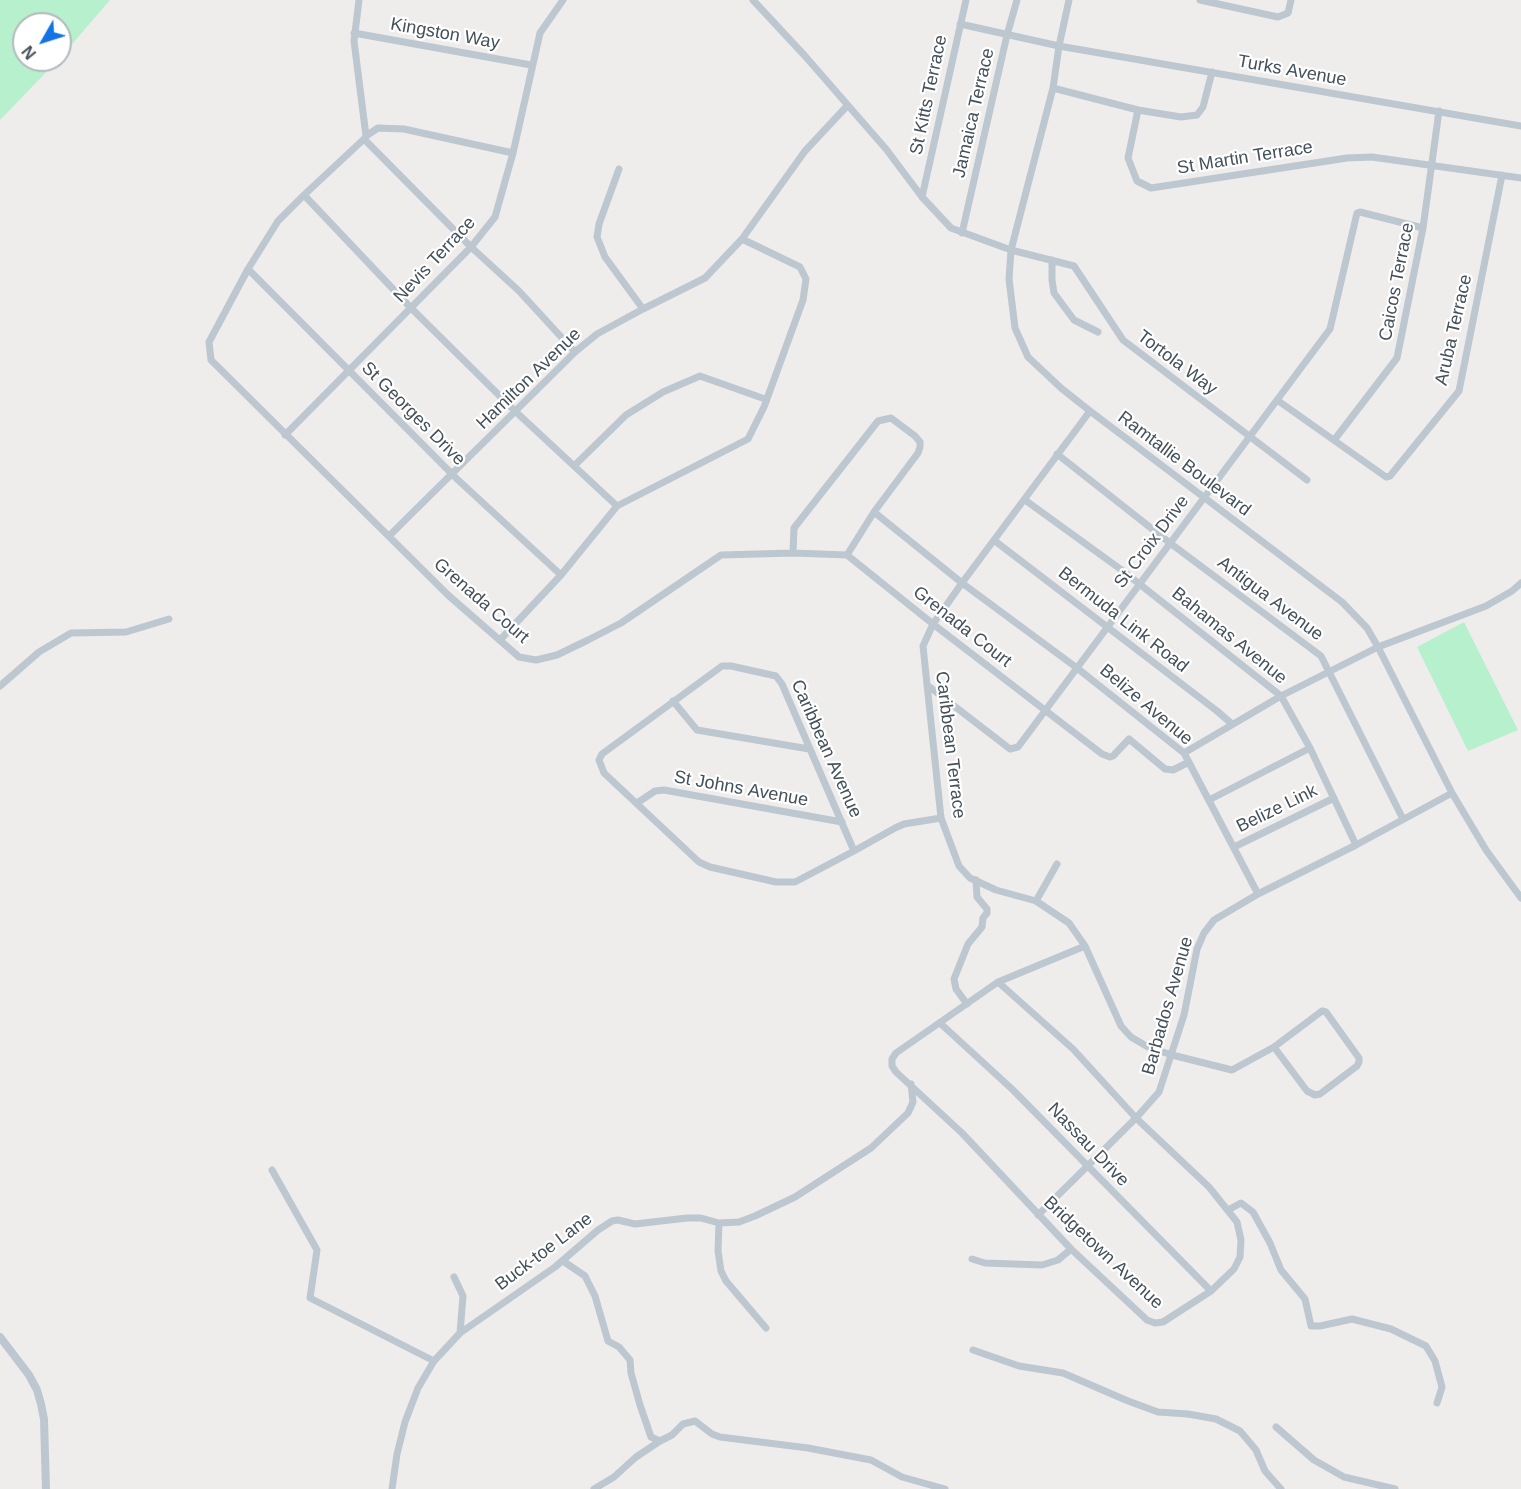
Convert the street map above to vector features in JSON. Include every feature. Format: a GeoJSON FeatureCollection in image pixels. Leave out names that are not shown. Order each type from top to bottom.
{"type":"FeatureCollection","features":[{"type":"Feature","properties":{"kind":"street"},"geometry":{"type":"LineString","coordinates":[[359,0],[354,33],[365,137],[471,247],[519,291],[575,352]]}},
{"type":"Feature","properties":{"kind":"street","name":"Nevis Terrace"},"geometry":{"type":"LineString","coordinates":[[285,435],[471,247],[495,217],[513,153],[540,33],[562,0]]}},
{"type":"Feature","properties":{"kind":"street"},"geometry":{"type":"LineString","coordinates":[[753,0],[886,149],[922,197],[951,228],[1011,250]]}},
{"type":"Feature","properties":{"kind":"street","name":"St Kitts Terrace"},"geometry":{"type":"LineString","coordinates":[[922,197],[966,0]]}},
{"type":"Feature","properties":{"kind":"street","name":"Jamaica Terrace"},"geometry":{"type":"LineString","coordinates":[[962,233],[1007,34],[1017,0]]}},
{"type":"Feature","properties":{"kind":"street","name":"Ramtallie Boulevard"},"geometry":{"type":"LineString","coordinates":[[1069,0],[1053,88],[1011,250],[1009,279],[1016,328],[1028,357],[1090,411],[1342,602],[1366,628],[1378,647],[1452,793],[1486,850],[1521,898]]}},
{"type":"Feature","properties":{"kind":"street"},"geometry":{"type":"LineString","coordinates":[[1200,0],[1278,17],[1288,13],[1291,0]]}},
{"type":"Feature","properties":{"kind":"street","name":"Turks Avenue"},"geometry":{"type":"LineString","coordinates":[[960,24],[1059,46],[1521,126]]}},
{"type":"Feature","properties":{"kind":"street","name":"Kingston Way"},"geometry":{"type":"LineString","coordinates":[[354,33],[531,65]]}},
{"type":"Feature","properties":{"kind":"street"},"geometry":{"type":"LineString","coordinates":[[1053,88],[1138,110],[1181,117],[1197,115],[1203,107],[1212,72]]}},
{"type":"Feature","properties":{"kind":"street","name":"Hamilton Avenue"},"geometry":{"type":"LineString","coordinates":[[389,536],[575,352],[597,334],[705,278],[742,239],[805,151],[847,106]]}},
{"type":"Feature","properties":{"kind":"street","name":"St Martin Terrace"},"geometry":{"type":"LineString","coordinates":[[1138,110],[1128,158],[1137,181],[1151,188],[1347,158],[1372,157],[1521,178]]}},
{"type":"Feature","properties":{"kind":"street","name":"Caicos Terrace"},"geometry":{"type":"LineString","coordinates":[[1335,439],[1397,358],[1423,228],[1439,111]]}},
{"type":"Feature","properties":{"kind":"street","name":"Grenada Court"},"geometry":{"type":"LineString","coordinates":[[513,153],[404,129],[378,128],[365,137],[278,221],[248,269],[209,342],[211,360],[448,595],[519,657],[536,660],[557,655],[621,623],[721,555],[793,553],[847,555],[1102,754],[1110,757],[1129,739],[1165,770],[1173,770],[1189,762]]}},
{"type":"Feature","properties":{"kind":"street"},"geometry":{"type":"LineString","coordinates":[[619,169],[599,224],[597,237],[606,256],[642,309]]}},
{"type":"Feature","properties":{"kind":"street","name":"Aruba Terrace"},"geometry":{"type":"LineString","coordinates":[[1277,400],[1388,477],[1459,391],[1502,175]]}},
{"type":"Feature","properties":{"kind":"street"},"geometry":{"type":"LineString","coordinates":[[304,195],[411,308],[515,411],[616,506]]}},
{"type":"Feature","properties":{"kind":"street","name":"St Croix Drive"},"geometry":{"type":"LineString","coordinates":[[927,685],[1010,748],[1018,747],[1330,329],[1357,213],[1423,228]]}},
{"type":"Feature","properties":{"kind":"street"},"geometry":{"type":"LineString","coordinates":[[500,640],[561,575],[616,506],[748,439],[764,407],[765,399],[803,300],[806,279],[800,267],[742,239]]}},
{"type":"Feature","properties":{"kind":"street","name":"Tortola Way"},"geometry":{"type":"LineString","coordinates":[[1011,250],[1074,266],[1123,340],[1307,480]]}},
{"type":"Feature","properties":{"kind":"street"},"geometry":{"type":"LineString","coordinates":[[1052,260],[1054,293],[1074,320],[1098,332]]}},
{"type":"Feature","properties":{"kind":"street","name":"St Georges Drive"},"geometry":{"type":"LineString","coordinates":[[248,269],[452,474],[561,575]]}},
{"type":"Feature","properties":{"kind":"street"},"geometry":{"type":"LineString","coordinates":[[574,466],[626,415],[663,392],[700,376],[765,399]]}},
{"type":"Feature","properties":{"kind":"street","name":"Caribbean Terrace"},"geometry":{"type":"LineString","coordinates":[[1090,411],[933,624],[923,646],[941,818],[959,866],[970,878],[996,890],[1035,901],[1069,923],[1085,946],[1121,1026],[1131,1037],[1148,1047],[1232,1070],[1274,1047],[1322,1011],[1326,1012],[1359,1058],[1359,1062],[1357,1066],[1320,1094],[1315,1095],[1307,1091],[1274,1047]]}},
{"type":"Feature","properties":{"kind":"street"},"geometry":{"type":"LineString","coordinates":[[793,553],[794,528],[878,421],[891,418],[915,436],[920,442],[920,447],[847,555]]}},
{"type":"Feature","properties":{"kind":"street","name":"Antigua Avenue"},"geometry":{"type":"LineString","coordinates":[[1058,454],[1170,543],[1321,656],[1403,819]]}},
{"type":"Feature","properties":{"kind":"street","name":"Bahamas Avenue"},"geometry":{"type":"LineString","coordinates":[[1025,500],[1140,584],[1281,696],[1310,748],[1356,845]]}},
{"type":"Feature","properties":{"kind":"street","name":"Belize Avenue"},"geometry":{"type":"LineString","coordinates":[[874,512],[1184,753],[1258,894]]}},
{"type":"Feature","properties":{"kind":"street","name":"Bermuda Link Road"},"geometry":{"type":"LineString","coordinates":[[995,541],[1232,724]]}},
{"type":"Feature","properties":{"kind":"street"},"geometry":{"type":"LineString","coordinates":[[1184,753],[1281,696],[1378,647],[1486,606],[1521,583]]}},
{"type":"Feature","properties":{"kind":"street"},"geometry":{"type":"LineString","coordinates":[[0,686],[39,652],[71,633],[126,632],[169,619]]}},
{"type":"Feature","properties":{"kind":"street","name":"Caribbean Avenue"},"geometry":{"type":"LineString","coordinates":[[855,851],[782,684],[776,676],[722,666],[608,748],[599,760],[604,773],[699,862],[710,867],[786,883],[795,882],[855,851],[904,824],[941,818]]}},
{"type":"Feature","properties":{"kind":"street"},"geometry":{"type":"LineString","coordinates":[[673,700],[697,730],[809,749]]}},
{"type":"Feature","properties":{"kind":"street"},"geometry":{"type":"LineString","coordinates":[[1209,800],[1310,748]]}},
{"type":"Feature","properties":{"kind":"street","name":"St Johns Avenue"},"geometry":{"type":"LineString","coordinates":[[637,803],[655,792],[664,790],[842,822]]}},
{"type":"Feature","properties":{"kind":"street","name":"Barbados Avenue"},"geometry":{"type":"LineString","coordinates":[[1038,1215],[1136,1118],[1159,1092],[1172,1055],[1192,982],[1197,949],[1204,933],[1214,920],[1258,894],[1452,793]]}},
{"type":"Feature","properties":{"kind":"street","name":"Belize Link"},"geometry":{"type":"LineString","coordinates":[[1234,847],[1334,798]]}},
{"type":"Feature","properties":{"kind":"street"},"geometry":{"type":"LineString","coordinates":[[1035,901],[1056,864]]}},
{"type":"Feature","properties":{"kind":"street"},"geometry":{"type":"LineString","coordinates":[[967,1004],[956,989],[954,979],[968,944],[982,927],[983,918],[987,913],[987,909],[976,897],[976,880]]}},
{"type":"Feature","properties":{"kind":"street"},"geometry":{"type":"LineString","coordinates":[[940,1023],[998,982],[1085,946]]}},
{"type":"Feature","properties":{"kind":"street","name":"Bridgetown Avenue"},"geometry":{"type":"LineString","coordinates":[[940,1023],[896,1053],[892,1059],[892,1066],[963,1133],[1071,1249],[1147,1320],[1155,1323],[1163,1322],[1210,1291],[1234,1269],[1240,1257],[1241,1240],[1237,1222],[1209,1188],[1136,1118],[1073,1049],[998,982]]}},
{"type":"Feature","properties":{"kind":"street","name":"Nassau Drive"},"geometry":{"type":"LineString","coordinates":[[940,1023],[1013,1090],[1210,1291]]}},
{"type":"Feature","properties":{"kind":"street","name":"Buck-toe Lane"},"geometry":{"type":"LineString","coordinates":[[392,1489],[405,1422],[418,1388],[434,1361],[460,1333],[563,1261],[598,1230],[618,1220],[635,1224],[700,1218],[719,1223],[739,1222],[795,1197],[871,1148],[911,1109],[913,1102],[911,1084]]}},
{"type":"Feature","properties":{"kind":"street"},"geometry":{"type":"LineString","coordinates":[[272,1170],[317,1250],[310,1298],[434,1361]]}},
{"type":"Feature","properties":{"kind":"street"},"geometry":{"type":"LineString","coordinates":[[1228,1210],[1241,1203],[1253,1212],[1270,1243],[1281,1270],[1305,1299],[1311,1326],[1352,1319],[1390,1329],[1426,1346],[1435,1361],[1442,1387],[1437,1403]]}},
{"type":"Feature","properties":{"kind":"street"},"geometry":{"type":"LineString","coordinates":[[719,1223],[718,1251],[721,1271],[730,1286],[766,1328]]}},
{"type":"Feature","properties":{"kind":"street"},"geometry":{"type":"LineString","coordinates":[[972,1259],[985,1263],[1042,1265],[1058,1260],[1071,1249]]}},
{"type":"Feature","properties":{"kind":"street"},"geometry":{"type":"LineString","coordinates":[[563,1261],[585,1276],[595,1296],[608,1341],[619,1347],[630,1360],[634,1384],[651,1437],[660,1441]]}},
{"type":"Feature","properties":{"kind":"street"},"geometry":{"type":"LineString","coordinates":[[454,1277],[463,1296],[460,1333]]}},
{"type":"Feature","properties":{"kind":"street"},"geometry":{"type":"LineString","coordinates":[[0,1337],[37,1390],[44,1419],[46,1489]]}},
{"type":"Feature","properties":{"kind":"street"},"geometry":{"type":"LineString","coordinates":[[973,1350],[1018,1365],[1063,1373],[1158,1412],[1216,1419],[1240,1431],[1256,1450],[1265,1472],[1281,1489]]}},
{"type":"Feature","properties":{"kind":"street"},"geometry":{"type":"LineString","coordinates":[[594,1489],[614,1477],[636,1457],[672,1435],[683,1424],[695,1422],[720,1437],[808,1448],[872,1460],[902,1477],[945,1489]]}},
{"type":"Feature","properties":{"kind":"street"},"geometry":{"type":"LineString","coordinates":[[1276,1427],[1314,1460],[1344,1477],[1395,1489]]}},
{"type":"Feature","properties":{"kind":"green space"},"geometry":{"type":"Polygon","coordinates":[[[0,0],[110,0],[72,44],[72,12],[12,12],[12,72],[46,72],[0,120],[0,0]]]}},
{"type":"Feature","properties":{"kind":"green space"},"geometry":{"type":"Polygon","coordinates":[[[1464,622],[1518,730],[1468,751],[1417,647],[1464,622]]]}}]}
